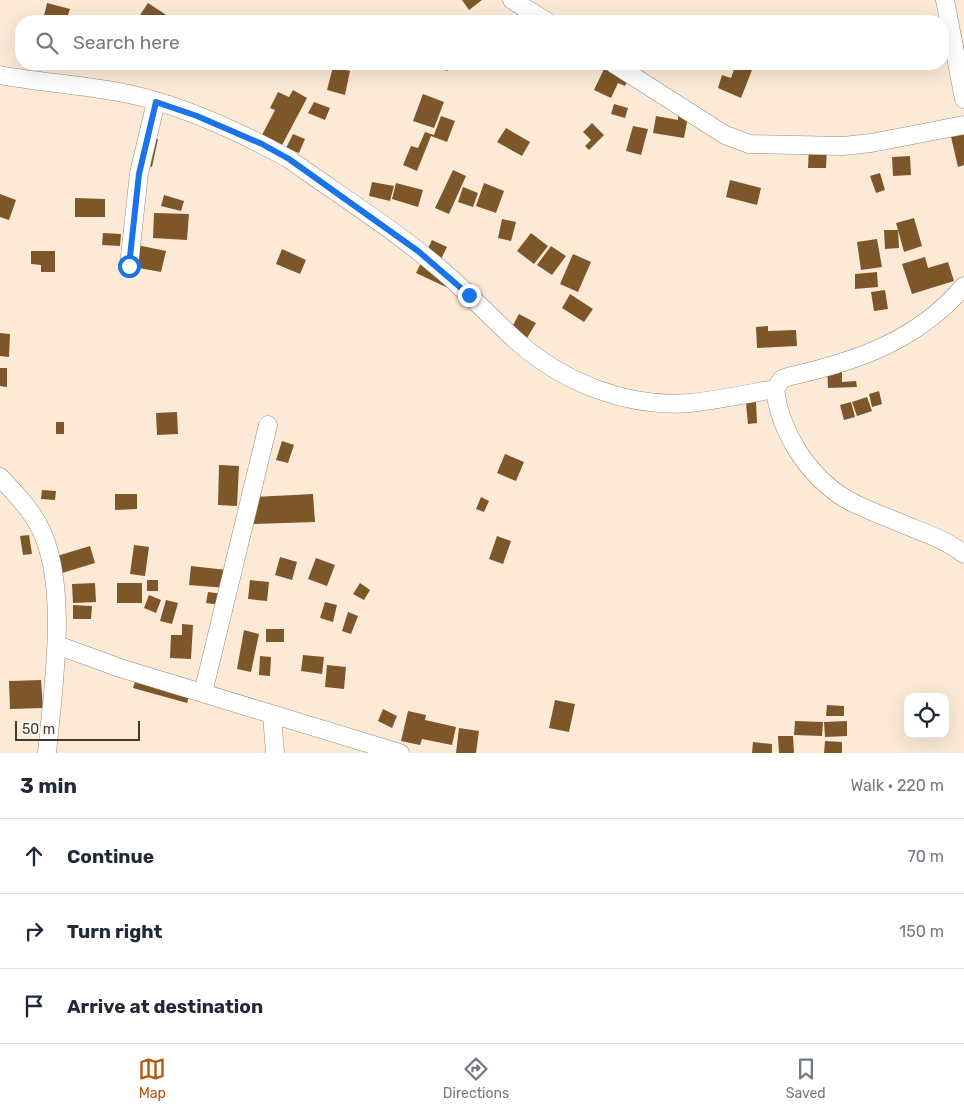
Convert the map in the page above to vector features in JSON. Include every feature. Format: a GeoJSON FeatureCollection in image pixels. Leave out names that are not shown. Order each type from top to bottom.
{"type":"FeatureCollection","features":[{"type":"Feature","properties":{"kind":"street"},"geometry":{"type":"LineString","coordinates":[[512,0],[536,15]]}},
{"type":"Feature","properties":{"kind":"street"},"geometry":{"type":"LineString","coordinates":[[945,0],[948,15]]}},
{"type":"Feature","properties":{"kind":"street"},"geometry":{"type":"LineString","coordinates":[[949,21],[964,99]]}},
{"type":"Feature","properties":{"kind":"street"},"geometry":{"type":"LineString","coordinates":[[623,70],[725,135],[749,144],[843,146],[871,143],[964,125]]}},
{"type":"Feature","properties":{"kind":"street"},"geometry":{"type":"LineString","coordinates":[[0,75],[111,90],[156,102],[197,116],[262,144],[289,159],[439,268],[521,344],[544,362],[596,390],[621,397],[666,404],[689,403],[776,389]]}},
{"type":"Feature","properties":{"kind":"street"},"geometry":{"type":"LineString","coordinates":[[129,266],[139,174],[156,102]]}},
{"type":"Feature","properties":{"kind":"street"},"geometry":{"type":"LineString","coordinates":[[964,286],[953,299],[931,317],[882,348],[859,358],[782,379],[776,389],[782,421],[792,441],[822,480],[844,498],[944,541],[964,554]]}},
{"type":"Feature","properties":{"kind":"street"},"geometry":{"type":"LineString","coordinates":[[203,693],[268,425]]}},
{"type":"Feature","properties":{"kind":"street"},"geometry":{"type":"LineString","coordinates":[[0,477],[38,524],[49,551],[54,574],[57,645],[48,753]]}},
{"type":"Feature","properties":{"kind":"street"},"geometry":{"type":"LineString","coordinates":[[57,645],[120,668],[400,753]]}},
{"type":"Feature","properties":{"kind":"street"},"geometry":{"type":"LineString","coordinates":[[272,714],[275,753]]}},
{"type":"Feature","properties":{"kind":"building"},"geometry":{"type":"Polygon","coordinates":[[[462,0],[482,0],[469,10],[462,0]]]}},
{"type":"Feature","properties":{"kind":"building"},"geometry":{"type":"Polygon","coordinates":[[[47,3],[70,9],[68,15],[44,15],[47,3]]]}},
{"type":"Feature","properties":{"kind":"building"},"geometry":{"type":"Polygon","coordinates":[[[148,3],[166,15],[140,15],[148,3]]]}},
{"type":"Feature","properties":{"kind":"building"},"geometry":{"type":"Polygon","coordinates":[[[332,70],[350,71],[345,95],[327,90],[332,70]]]}},
{"type":"Feature","properties":{"kind":"building"},"geometry":{"type":"Polygon","coordinates":[[[604,70],[615,74],[630,75],[625,86],[618,83],[611,98],[594,90],[604,70]]]}},
{"type":"Feature","properties":{"kind":"building"},"geometry":{"type":"Polygon","coordinates":[[[734,70],[752,70],[741,98],[718,88],[722,75],[731,78],[734,70]]]}},
{"type":"Feature","properties":{"kind":"building"},"geometry":{"type":"Polygon","coordinates":[[[293,90],[307,98],[281,147],[261,137],[275,110],[270,108],[278,92],[289,97],[293,90]]]}},
{"type":"Feature","properties":{"kind":"building"},"geometry":{"type":"Polygon","coordinates":[[[423,94],[444,102],[434,128],[413,121],[423,94]]]}},
{"type":"Feature","properties":{"kind":"building"},"geometry":{"type":"Polygon","coordinates":[[[314,102],[330,108],[325,120],[308,113],[314,102]]]}},
{"type":"Feature","properties":{"kind":"building"},"geometry":{"type":"Polygon","coordinates":[[[614,104],[628,108],[625,118],[611,114],[614,104]]]}},
{"type":"Feature","properties":{"kind":"building"},"geometry":{"type":"Polygon","coordinates":[[[441,116],[455,121],[447,142],[431,136],[417,171],[403,165],[411,146],[418,148],[425,132],[434,135],[441,116]]]}},
{"type":"Feature","properties":{"kind":"building"},"geometry":{"type":"Polygon","coordinates":[[[656,116],[678,120],[678,116],[688,117],[684,138],[653,133],[656,116]]]}},
{"type":"Feature","properties":{"kind":"building"},"geometry":{"type":"Polygon","coordinates":[[[592,123],[604,135],[589,150],[585,146],[591,140],[583,132],[592,123]]]}},
{"type":"Feature","properties":{"kind":"building"},"geometry":{"type":"Polygon","coordinates":[[[948,124],[964,133],[964,165],[958,167],[948,124]]]}},
{"type":"Feature","properties":{"kind":"building"},"geometry":{"type":"Polygon","coordinates":[[[633,126],[648,129],[641,155],[626,151],[633,126]]]}},
{"type":"Feature","properties":{"kind":"building"},"geometry":{"type":"Polygon","coordinates":[[[506,128],[530,142],[522,156],[497,142],[506,128]]]}},
{"type":"Feature","properties":{"kind":"building"},"geometry":{"type":"Polygon","coordinates":[[[293,134],[305,139],[299,153],[286,148],[293,134]]]}},
{"type":"Feature","properties":{"kind":"building"},"geometry":{"type":"Polygon","coordinates":[[[146,136],[158,139],[152,167],[140,163],[146,136]]]}},
{"type":"Feature","properties":{"kind":"building"},"geometry":{"type":"Polygon","coordinates":[[[809,147],[827,148],[826,168],[808,168],[809,147]]]}},
{"type":"Feature","properties":{"kind":"building"},"geometry":{"type":"Polygon","coordinates":[[[910,156],[911,175],[893,176],[892,157],[910,156]]]}},
{"type":"Feature","properties":{"kind":"building"},"geometry":{"type":"Polygon","coordinates":[[[453,170],[466,176],[449,214],[435,208],[453,170]]]}},
{"type":"Feature","properties":{"kind":"building"},"geometry":{"type":"Polygon","coordinates":[[[880,173],[885,190],[876,193],[870,176],[880,173]]]}},
{"type":"Feature","properties":{"kind":"building"},"geometry":{"type":"Polygon","coordinates":[[[730,180],[761,188],[757,205],[726,197],[730,180]]]}},
{"type":"Feature","properties":{"kind":"building"},"geometry":{"type":"Polygon","coordinates":[[[372,182],[394,186],[390,201],[369,196],[372,182]]]}},
{"type":"Feature","properties":{"kind":"building"},"geometry":{"type":"Polygon","coordinates":[[[396,183],[423,190],[418,207],[392,199],[396,183]]]}},
{"type":"Feature","properties":{"kind":"building"},"geometry":{"type":"Polygon","coordinates":[[[484,183],[504,191],[496,213],[476,206],[484,183]]]}},
{"type":"Feature","properties":{"kind":"building"},"geometry":{"type":"Polygon","coordinates":[[[463,187],[478,193],[473,207],[458,202],[463,187]]]}},
{"type":"Feature","properties":{"kind":"building"},"geometry":{"type":"Polygon","coordinates":[[[0,194],[16,200],[9,220],[0,217],[0,194]]]}},
{"type":"Feature","properties":{"kind":"building"},"geometry":{"type":"Polygon","coordinates":[[[164,195],[184,201],[181,211],[161,206],[164,195]]]}},
{"type":"Feature","properties":{"kind":"building"},"geometry":{"type":"Polygon","coordinates":[[[75,198],[105,199],[105,217],[75,217],[75,198]]]}},
{"type":"Feature","properties":{"kind":"building"},"geometry":{"type":"Polygon","coordinates":[[[154,213],[189,214],[187,240],[153,238],[154,213]]]}},
{"type":"Feature","properties":{"kind":"building"},"geometry":{"type":"Polygon","coordinates":[[[914,218],[922,246],[904,252],[896,223],[914,218]]]}},
{"type":"Feature","properties":{"kind":"building"},"geometry":{"type":"Polygon","coordinates":[[[502,219],[516,222],[511,241],[498,238],[502,219]]]}},
{"type":"Feature","properties":{"kind":"building"},"geometry":{"type":"Polygon","coordinates":[[[884,230],[898,230],[899,248],[885,249],[884,230]]]}},
{"type":"Feature","properties":{"kind":"building"},"geometry":{"type":"Polygon","coordinates":[[[103,233],[121,234],[120,246],[102,245],[103,233]]]}},
{"type":"Feature","properties":{"kind":"building"},"geometry":{"type":"Polygon","coordinates":[[[531,233],[548,246],[534,264],[517,251],[531,233]]]}},
{"type":"Feature","properties":{"kind":"building"},"geometry":{"type":"Polygon","coordinates":[[[877,239],[882,267],[861,270],[857,242],[877,239]]]}},
{"type":"Feature","properties":{"kind":"building"},"geometry":{"type":"Polygon","coordinates":[[[432,240],[447,247],[438,265],[448,288],[416,273],[432,240]]]}},
{"type":"Feature","properties":{"kind":"building"},"geometry":{"type":"Polygon","coordinates":[[[137,245],[166,251],[161,272],[133,267],[137,245]]]}},
{"type":"Feature","properties":{"kind":"building"},"geometry":{"type":"Polygon","coordinates":[[[551,246],[566,256],[552,275],[537,265],[551,246]]]}},
{"type":"Feature","properties":{"kind":"building"},"geometry":{"type":"Polygon","coordinates":[[[282,249],[306,260],[300,274],[276,264],[282,249]]]}},
{"type":"Feature","properties":{"kind":"building"},"geometry":{"type":"Polygon","coordinates":[[[31,251],[55,251],[55,272],[41,272],[41,265],[31,264],[31,251]]]}},
{"type":"Feature","properties":{"kind":"building"},"geometry":{"type":"Polygon","coordinates":[[[573,254],[591,262],[578,292],[560,284],[573,254]]]}},
{"type":"Feature","properties":{"kind":"building"},"geometry":{"type":"Polygon","coordinates":[[[925,257],[928,268],[948,262],[954,281],[912,294],[902,264],[925,257]]]}},
{"type":"Feature","properties":{"kind":"building"},"geometry":{"type":"Polygon","coordinates":[[[877,272],[878,287],[855,289],[855,274],[877,272]]]}},
{"type":"Feature","properties":{"kind":"building"},"geometry":{"type":"Polygon","coordinates":[[[885,290],[888,309],[874,311],[871,292],[885,290]]]}},
{"type":"Feature","properties":{"kind":"building"},"geometry":{"type":"Polygon","coordinates":[[[570,294],[593,309],[584,322],[562,308],[570,294]]]}},
{"type":"Feature","properties":{"kind":"building"},"geometry":{"type":"Polygon","coordinates":[[[519,314],[536,323],[527,338],[511,329],[519,314]]]}},
{"type":"Feature","properties":{"kind":"building"},"geometry":{"type":"Polygon","coordinates":[[[768,326],[768,331],[796,330],[797,346],[757,348],[756,327],[768,326]]]}},
{"type":"Feature","properties":{"kind":"building"},"geometry":{"type":"Polygon","coordinates":[[[0,333],[10,334],[9,357],[0,356],[0,333]]]}},
{"type":"Feature","properties":{"kind":"building"},"geometry":{"type":"Polygon","coordinates":[[[842,363],[842,382],[856,381],[857,387],[828,388],[827,364],[842,363]]]}},
{"type":"Feature","properties":{"kind":"building"},"geometry":{"type":"Polygon","coordinates":[[[0,368],[7,368],[7,387],[0,386],[0,368]]]}},
{"type":"Feature","properties":{"kind":"building"},"geometry":{"type":"Polygon","coordinates":[[[879,391],[882,404],[872,407],[869,394],[879,391]]]}},
{"type":"Feature","properties":{"kind":"building"},"geometry":{"type":"Polygon","coordinates":[[[867,397],[872,411],[857,416],[852,402],[867,397]]]}},
{"type":"Feature","properties":{"kind":"building"},"geometry":{"type":"Polygon","coordinates":[[[756,402],[757,423],[748,424],[746,403],[756,402]]]}},
{"type":"Feature","properties":{"kind":"building"},"geometry":{"type":"Polygon","coordinates":[[[851,402],[855,417],[844,420],[840,405],[851,402]]]}},
{"type":"Feature","properties":{"kind":"building"},"geometry":{"type":"Polygon","coordinates":[[[177,412],[178,434],[157,435],[156,413],[177,412]]]}},
{"type":"Feature","properties":{"kind":"building"},"geometry":{"type":"Polygon","coordinates":[[[56,422],[64,422],[64,434],[56,434],[56,422]]]}},
{"type":"Feature","properties":{"kind":"building"},"geometry":{"type":"Polygon","coordinates":[[[282,441],[294,445],[288,463],[276,460],[282,441]]]}},
{"type":"Feature","properties":{"kind":"building"},"geometry":{"type":"Polygon","coordinates":[[[505,454],[524,462],[516,481],[497,473],[505,454]]]}},
{"type":"Feature","properties":{"kind":"building"},"geometry":{"type":"Polygon","coordinates":[[[219,465],[239,466],[237,506],[218,505],[219,465]]]}},
{"type":"Feature","properties":{"kind":"building"},"geometry":{"type":"Polygon","coordinates":[[[42,490],[56,491],[55,500],[41,499],[42,490]]]}},
{"type":"Feature","properties":{"kind":"building"},"geometry":{"type":"Polygon","coordinates":[[[115,494],[137,494],[137,509],[115,510],[115,494]]]}},
{"type":"Feature","properties":{"kind":"building"},"geometry":{"type":"Polygon","coordinates":[[[313,494],[315,522],[254,524],[253,497],[313,494]]]}},
{"type":"Feature","properties":{"kind":"building"},"geometry":{"type":"Polygon","coordinates":[[[481,497],[489,501],[484,512],[476,509],[481,497]]]}},
{"type":"Feature","properties":{"kind":"building"},"geometry":{"type":"Polygon","coordinates":[[[29,535],[32,554],[23,555],[20,536],[29,535]]]}},
{"type":"Feature","properties":{"kind":"building"},"geometry":{"type":"Polygon","coordinates":[[[497,536],[511,541],[503,564],[489,559],[497,536]]]}},
{"type":"Feature","properties":{"kind":"building"},"geometry":{"type":"Polygon","coordinates":[[[134,545],[149,547],[145,576],[130,574],[134,545]]]}},
{"type":"Feature","properties":{"kind":"building"},"geometry":{"type":"Polygon","coordinates":[[[90,546],[95,563],[62,573],[57,556],[90,546]]]}},
{"type":"Feature","properties":{"kind":"building"},"geometry":{"type":"Polygon","coordinates":[[[280,557],[297,562],[292,580],[275,575],[280,557]]]}},
{"type":"Feature","properties":{"kind":"building"},"geometry":{"type":"Polygon","coordinates":[[[316,558],[335,565],[327,586],[308,579],[316,558]]]}},
{"type":"Feature","properties":{"kind":"building"},"geometry":{"type":"Polygon","coordinates":[[[191,566],[227,570],[226,588],[189,585],[191,566]]]}},
{"type":"Feature","properties":{"kind":"building"},"geometry":{"type":"Polygon","coordinates":[[[147,580],[158,580],[158,591],[147,591],[147,580]]]}},
{"type":"Feature","properties":{"kind":"building"},"geometry":{"type":"Polygon","coordinates":[[[250,580],[269,582],[267,601],[248,599],[250,580]]]}},
{"type":"Feature","properties":{"kind":"building"},"geometry":{"type":"Polygon","coordinates":[[[95,583],[96,602],[73,603],[72,584],[95,583]]]}},
{"type":"Feature","properties":{"kind":"building"},"geometry":{"type":"Polygon","coordinates":[[[117,583],[142,583],[142,603],[117,603],[117,583]]]}},
{"type":"Feature","properties":{"kind":"building"},"geometry":{"type":"Polygon","coordinates":[[[360,583],[370,590],[364,600],[353,594],[360,583]]]}},
{"type":"Feature","properties":{"kind":"building"},"geometry":{"type":"Polygon","coordinates":[[[208,592],[230,595],[229,606],[206,603],[208,592]]]}},
{"type":"Feature","properties":{"kind":"building"},"geometry":{"type":"Polygon","coordinates":[[[149,595],[161,600],[156,613],[144,608],[149,595]]]}},
{"type":"Feature","properties":{"kind":"building"},"geometry":{"type":"Polygon","coordinates":[[[166,600],[178,603],[172,624],[160,621],[166,600]]]}},
{"type":"Feature","properties":{"kind":"building"},"geometry":{"type":"Polygon","coordinates":[[[325,602],[337,605],[333,622],[320,618],[325,602]]]}},
{"type":"Feature","properties":{"kind":"building"},"geometry":{"type":"Polygon","coordinates":[[[73,605],[92,606],[91,619],[73,619],[73,605]]]}},
{"type":"Feature","properties":{"kind":"building"},"geometry":{"type":"Polygon","coordinates":[[[348,612],[358,616],[351,634],[342,631],[348,612]]]}},
{"type":"Feature","properties":{"kind":"building"},"geometry":{"type":"Polygon","coordinates":[[[182,624],[193,625],[191,659],[170,658],[171,635],[182,635],[182,624]]]}},
{"type":"Feature","properties":{"kind":"building"},"geometry":{"type":"Polygon","coordinates":[[[266,629],[284,629],[284,642],[266,642],[266,629]]]}},
{"type":"Feature","properties":{"kind":"building"},"geometry":{"type":"Polygon","coordinates":[[[244,630],[259,634],[251,672],[237,669],[244,630]]]}},
{"type":"Feature","properties":{"kind":"building"},"geometry":{"type":"Polygon","coordinates":[[[303,655],[324,657],[322,674],[301,671],[303,655]]]}},
{"type":"Feature","properties":{"kind":"building"},"geometry":{"type":"Polygon","coordinates":[[[260,656],[271,657],[270,676],[259,675],[260,656]]]}},
{"type":"Feature","properties":{"kind":"building"},"geometry":{"type":"Polygon","coordinates":[[[327,665],[346,667],[344,689],[325,687],[327,665]]]}},
{"type":"Feature","properties":{"kind":"building"},"geometry":{"type":"Polygon","coordinates":[[[140,667],[193,683],[187,703],[133,688],[140,667]]]}},
{"type":"Feature","properties":{"kind":"building"},"geometry":{"type":"Polygon","coordinates":[[[41,680],[43,708],[10,709],[9,681],[41,680]]]}},
{"type":"Feature","properties":{"kind":"building"},"geometry":{"type":"Polygon","coordinates":[[[555,700],[575,704],[569,732],[549,728],[555,700]]]}},
{"type":"Feature","properties":{"kind":"building"},"geometry":{"type":"Polygon","coordinates":[[[827,705],[844,706],[844,716],[826,716],[827,705]]]}},
{"type":"Feature","properties":{"kind":"building"},"geometry":{"type":"Polygon","coordinates":[[[383,709],[397,716],[392,728],[378,721],[383,709]]]}},
{"type":"Feature","properties":{"kind":"building"},"geometry":{"type":"Polygon","coordinates":[[[408,711],[426,715],[425,720],[456,727],[452,745],[422,739],[420,745],[401,741],[408,711]]]}},
{"type":"Feature","properties":{"kind":"building"},"geometry":{"type":"Polygon","coordinates":[[[795,721],[823,722],[822,736],[794,735],[795,721]]]}},
{"type":"Feature","properties":{"kind":"building"},"geometry":{"type":"Polygon","coordinates":[[[847,721],[847,736],[825,737],[824,722],[847,721]]]}},
{"type":"Feature","properties":{"kind":"building"},"geometry":{"type":"Polygon","coordinates":[[[459,728],[479,731],[476,753],[456,753],[459,728]]]}},
{"type":"Feature","properties":{"kind":"building"},"geometry":{"type":"Polygon","coordinates":[[[778,736],[793,736],[794,753],[779,753],[778,736]]]}},
{"type":"Feature","properties":{"kind":"building"},"geometry":{"type":"Polygon","coordinates":[[[825,741],[842,742],[842,753],[824,753],[825,741]]]}},
{"type":"Feature","properties":{"kind":"building"},"geometry":{"type":"Polygon","coordinates":[[[753,742],[772,744],[772,753],[752,753],[753,742]]]}},
{"type":"Feature","properties":{"kind":"route"},"geometry":{"type":"LineString","coordinates":[[129,266],[139,174],[156,102],[197,116],[262,144],[289,159],[418,251],[469,295]]}}]}
